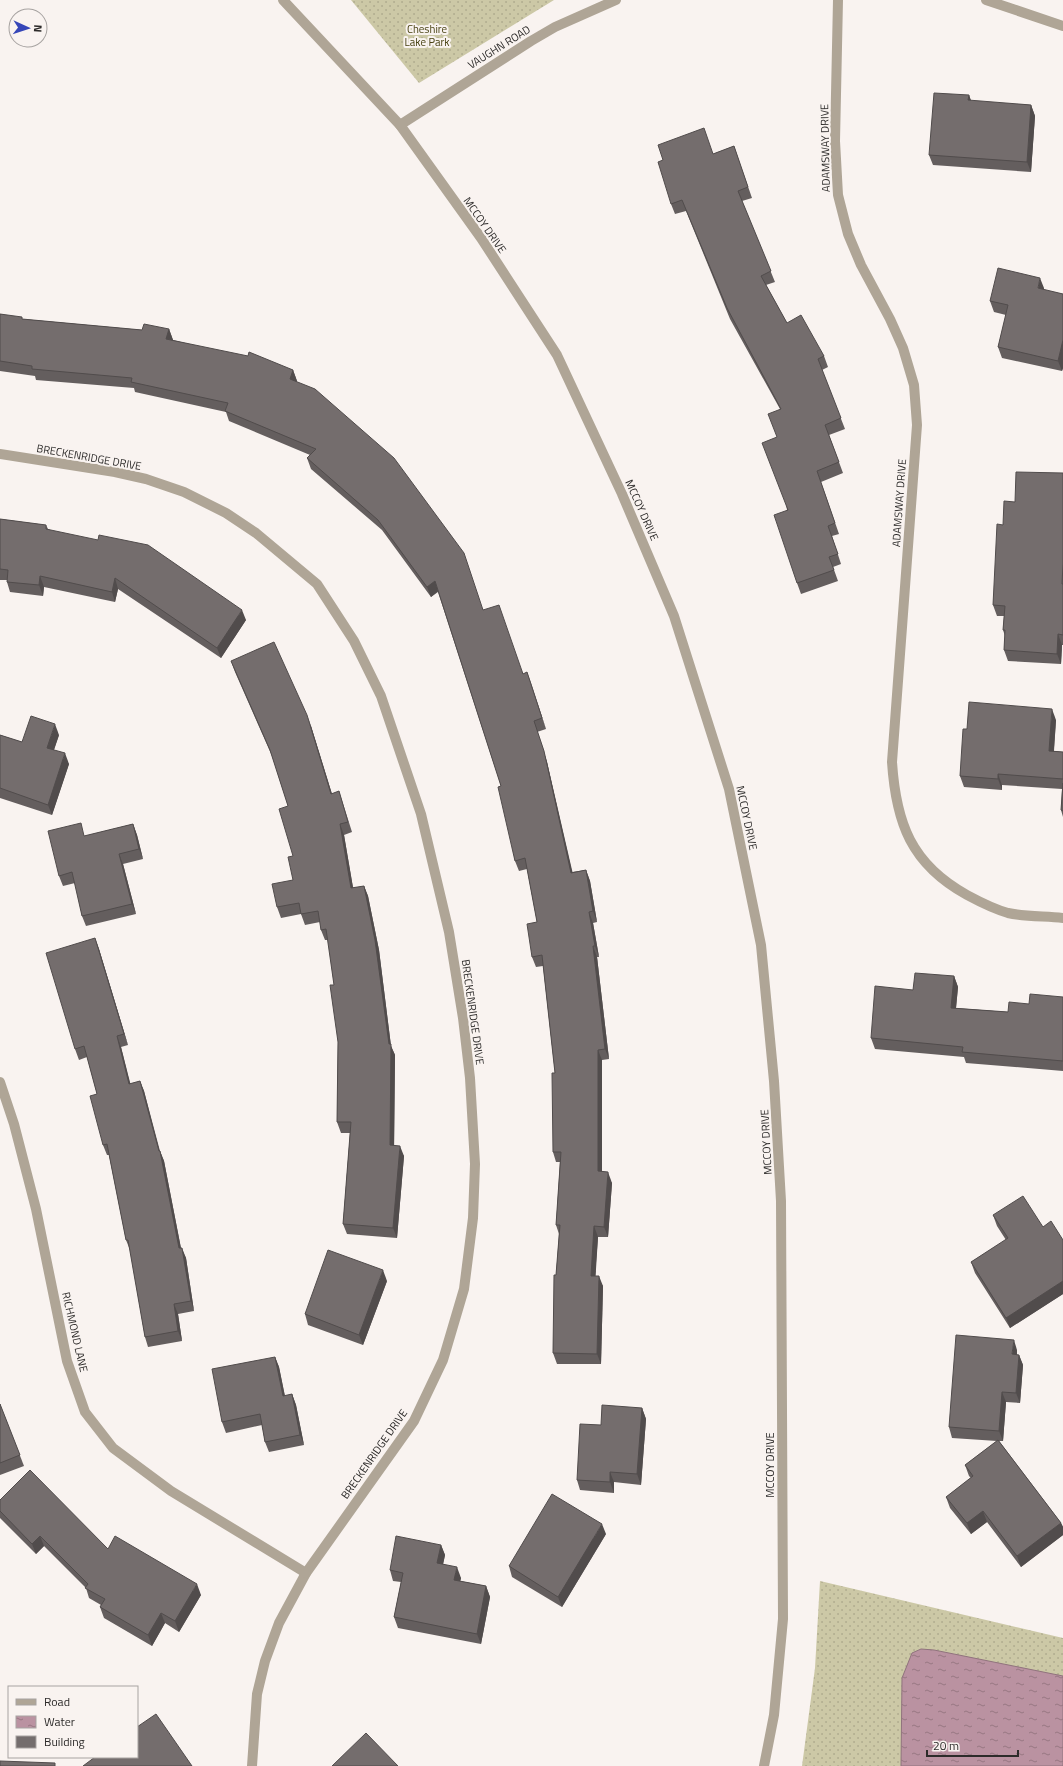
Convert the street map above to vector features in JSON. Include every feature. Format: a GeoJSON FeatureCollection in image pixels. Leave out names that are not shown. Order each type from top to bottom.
{"type":"FeatureCollection","features":[{"type":"Feature","properties":{"kind":"street","name":"MCCOY DRIVE"},"geometry":{"type":"LineString","coordinates":[[283,0],[400,125],[481,238],[557,355],[622,494],[674,616],[729,789],[761,945],[774,1081],[781,1201],[783,1619],[774,1715],[764,1766]]}},
{"type":"Feature","properties":{"kind":"street","name":"VAUGHN ROAD"},"geometry":{"type":"LineString","coordinates":[[400,125],[555,27],[616,0]]}},
{"type":"Feature","properties":{"kind":"street","name":"ADAMSWAY DRIVE"},"geometry":{"type":"LineString","coordinates":[[838,0],[835,141],[838,195],[848,234],[861,265],[890,319],[903,348],[914,385],[917,425],[892,762],[894,790],[897,805],[901,820],[914,848],[932,871],[953,887],[983,904],[1009,913],[1063,918]]}},
{"type":"Feature","properties":{"kind":"street"},"geometry":{"type":"LineString","coordinates":[[986,0],[1063,26]]}},
{"type":"Feature","properties":{"kind":"street","name":"BRECKENRIDGE DRIVE"},"geometry":{"type":"LineString","coordinates":[[0,454],[115,472],[146,479],[184,492],[226,513],[256,532],[317,584],[354,641],[382,696],[421,814],[449,932],[463,1018],[470,1078],[475,1164],[473,1218],[464,1289],[443,1360],[414,1421],[306,1573],[279,1623],[257,1694],[252,1766]]}},
{"type":"Feature","properties":{"kind":"street","name":"RICHMOND LANE"},"geometry":{"type":"LineString","coordinates":[[0,1082],[14,1124],[36,1209],[67,1362],[85,1412],[113,1448],[171,1491],[306,1573]]}},
{"type":"Feature","properties":{"kind":"green space","name":"Cheshire Lake Park"},"geometry":{"type":"Polygon","coordinates":[[[351,0],[554,0],[419,83],[351,0]]]}},
{"type":"Feature","properties":{"kind":"green space"},"geometry":{"type":"Polygon","coordinates":[[[820,1581],[1063,1638],[1063,1766],[802,1766],[815,1668],[820,1581]]]}},
{"type":"Feature","properties":{"kind":"water"},"geometry":{"type":"Polygon","coordinates":[[[921,1649],[934,1650],[1063,1676],[1063,1766],[901,1766],[902,1678],[912,1653],[921,1649]]]}},
{"type":"Feature","properties":{"kind":"building"},"geometry":{"type":"Polygon","coordinates":[[[934,93],[969,95],[968,100],[1031,105],[1027,162],[929,155],[934,93]]]}},
{"type":"Feature","properties":{"kind":"building"},"geometry":{"type":"Polygon","coordinates":[[[704,128],[713,154],[734,146],[748,187],[738,191],[771,271],[761,276],[787,323],[801,315],[824,356],[818,359],[841,418],[825,425],[839,462],[817,471],[835,523],[828,526],[838,554],[829,557],[834,570],[797,583],[774,515],[788,510],[762,443],[777,437],[768,414],[781,409],[727,308],[682,200],[671,204],[658,162],[663,160],[658,145],[704,128]]]}},
{"type":"Feature","properties":{"kind":"building"},"geometry":{"type":"Polygon","coordinates":[[[998,268],[1040,278],[1038,288],[1063,294],[1063,340],[1058,361],[998,347],[1008,305],[990,301],[998,268]]]}},
{"type":"Feature","properties":{"kind":"building"},"geometry":{"type":"Polygon","coordinates":[[[0,314],[22,317],[22,319],[142,330],[144,324],[169,329],[166,339],[248,356],[249,352],[293,370],[290,379],[315,389],[394,458],[464,553],[483,610],[499,605],[523,674],[527,672],[542,718],[534,721],[544,751],[571,873],[586,870],[593,911],[589,912],[595,946],[593,946],[605,1049],[598,1050],[598,1171],[608,1172],[604,1227],[594,1226],[591,1276],[599,1276],[597,1354],[553,1353],[554,1275],[556,1275],[560,1225],[556,1225],[561,1152],[553,1152],[552,1073],[555,1073],[542,955],[532,957],[527,924],[537,922],[525,858],[515,861],[498,787],[501,786],[435,581],[427,587],[378,520],[307,458],[316,449],[225,411],[228,403],[131,382],[132,378],[32,369],[32,366],[0,361],[0,314]]]}},
{"type":"Feature","properties":{"kind":"building"},"geometry":{"type":"Polygon","coordinates":[[[1016,472],[1063,473],[1063,635],[1058,634],[1057,654],[1004,650],[1005,630],[1003,630],[1005,606],[993,605],[997,524],[1003,525],[1004,501],[1015,502],[1016,472]]]}},
{"type":"Feature","properties":{"kind":"building"},"geometry":{"type":"Polygon","coordinates":[[[0,519],[46,525],[46,529],[98,540],[99,535],[148,545],[242,610],[217,648],[115,578],[112,592],[40,576],[39,585],[7,582],[8,570],[0,569],[0,519]]]}},
{"type":"Feature","properties":{"kind":"building"},"geometry":{"type":"Polygon","coordinates":[[[274,642],[307,715],[331,794],[339,791],[348,822],[340,824],[351,888],[364,886],[375,940],[389,1044],[391,1044],[390,1145],[400,1146],[393,1228],[343,1224],[351,1122],[337,1122],[338,1042],[330,985],[334,985],[326,929],[321,930],[318,911],[301,914],[299,903],[277,907],[272,884],[293,880],[288,857],[293,856],[279,809],[288,806],[270,750],[231,661],[274,642]]]}},
{"type":"Feature","properties":{"kind":"building"},"geometry":{"type":"Polygon","coordinates":[[[969,702],[1052,709],[1049,751],[1063,752],[1063,779],[998,774],[998,779],[960,776],[963,729],[967,729],[969,702]]]}},
{"type":"Feature","properties":{"kind":"building"},"geometry":{"type":"Polygon","coordinates":[[[31,716],[55,724],[47,748],[65,753],[48,805],[0,788],[0,735],[22,742],[31,716]]]}},
{"type":"Feature","properties":{"kind":"building"},"geometry":{"type":"Polygon","coordinates":[[[1063,783],[1063,811],[1061,810],[1063,783]]]}},
{"type":"Feature","properties":{"kind":"building"},"geometry":{"type":"Polygon","coordinates":[[[81,823],[84,836],[133,824],[139,849],[119,854],[132,904],[82,916],[72,872],[59,876],[48,831],[81,823]]]}},
{"type":"Feature","properties":{"kind":"building"},"geometry":{"type":"Polygon","coordinates":[[[95,938],[124,1034],[117,1036],[129,1084],[140,1081],[160,1151],[179,1248],[182,1248],[191,1301],[174,1304],[178,1331],[145,1337],[128,1240],[126,1240],[107,1144],[103,1145],[90,1096],[97,1094],[84,1046],[75,1049],[46,953],[95,938]]]}},
{"type":"Feature","properties":{"kind":"building"},"geometry":{"type":"Polygon","coordinates":[[[915,973],[954,976],[951,1008],[1008,1012],[1009,1002],[1029,1004],[1030,994],[1063,997],[1063,1061],[962,1052],[963,1047],[871,1038],[875,986],[913,990],[915,973]]]}},
{"type":"Feature","properties":{"kind":"building"},"geometry":{"type":"Polygon","coordinates":[[[1023,1196],[1043,1227],[1051,1221],[1063,1240],[1063,1281],[1006,1318],[971,1262],[1008,1238],[993,1215],[1023,1196]]]}},
{"type":"Feature","properties":{"kind":"building"},"geometry":{"type":"Polygon","coordinates":[[[328,1250],[383,1270],[359,1335],[305,1314],[328,1250]]]}},
{"type":"Feature","properties":{"kind":"building"},"geometry":{"type":"Polygon","coordinates":[[[956,1335],[1014,1340],[1012,1354],[1019,1355],[1016,1393],[1002,1392],[999,1431],[949,1427],[956,1335]]]}},
{"type":"Feature","properties":{"kind":"building"},"geometry":{"type":"Polygon","coordinates":[[[275,1357],[283,1396],[292,1394],[300,1435],[265,1442],[260,1414],[222,1422],[212,1369],[275,1357]]]}},
{"type":"Feature","properties":{"kind":"building"},"geometry":{"type":"Polygon","coordinates":[[[0,1404],[20,1455],[0,1463],[0,1404]]]}},
{"type":"Feature","properties":{"kind":"building"},"geometry":{"type":"Polygon","coordinates":[[[602,1405],[642,1408],[637,1474],[610,1472],[610,1482],[577,1480],[580,1424],[601,1425],[602,1405]]]}},
{"type":"Feature","properties":{"kind":"building"},"geometry":{"type":"Polygon","coordinates":[[[998,1440],[1061,1523],[1017,1556],[983,1511],[967,1523],[946,1497],[973,1476],[965,1465],[998,1440]]]}},
{"type":"Feature","properties":{"kind":"building"},"geometry":{"type":"Polygon","coordinates":[[[30,1470],[108,1549],[115,1536],[197,1584],[175,1621],[161,1613],[148,1635],[100,1607],[105,1599],[85,1588],[88,1584],[40,1536],[32,1544],[0,1511],[0,1500],[30,1470]]]}},
{"type":"Feature","properties":{"kind":"building"},"geometry":{"type":"Polygon","coordinates":[[[552,1494],[602,1524],[558,1597],[509,1566],[552,1494]]]}},
{"type":"Feature","properties":{"kind":"building"},"geometry":{"type":"Polygon","coordinates":[[[396,1536],[441,1545],[437,1563],[457,1567],[454,1580],[486,1586],[477,1634],[394,1617],[403,1573],[390,1570],[396,1536]]]}},
{"type":"Feature","properties":{"kind":"building"},"geometry":{"type":"Polygon","coordinates":[[[156,1714],[192,1766],[83,1766],[94,1758],[138,1758],[138,1726],[156,1714]]]}},
{"type":"Feature","properties":{"kind":"building"},"geometry":{"type":"Polygon","coordinates":[[[366,1733],[398,1766],[332,1766],[366,1733]]]}},
{"type":"Feature","properties":{"kind":"building"},"geometry":{"type":"Polygon","coordinates":[[[0,1761],[55,1763],[55,1766],[0,1766],[0,1761]]]}}]}
